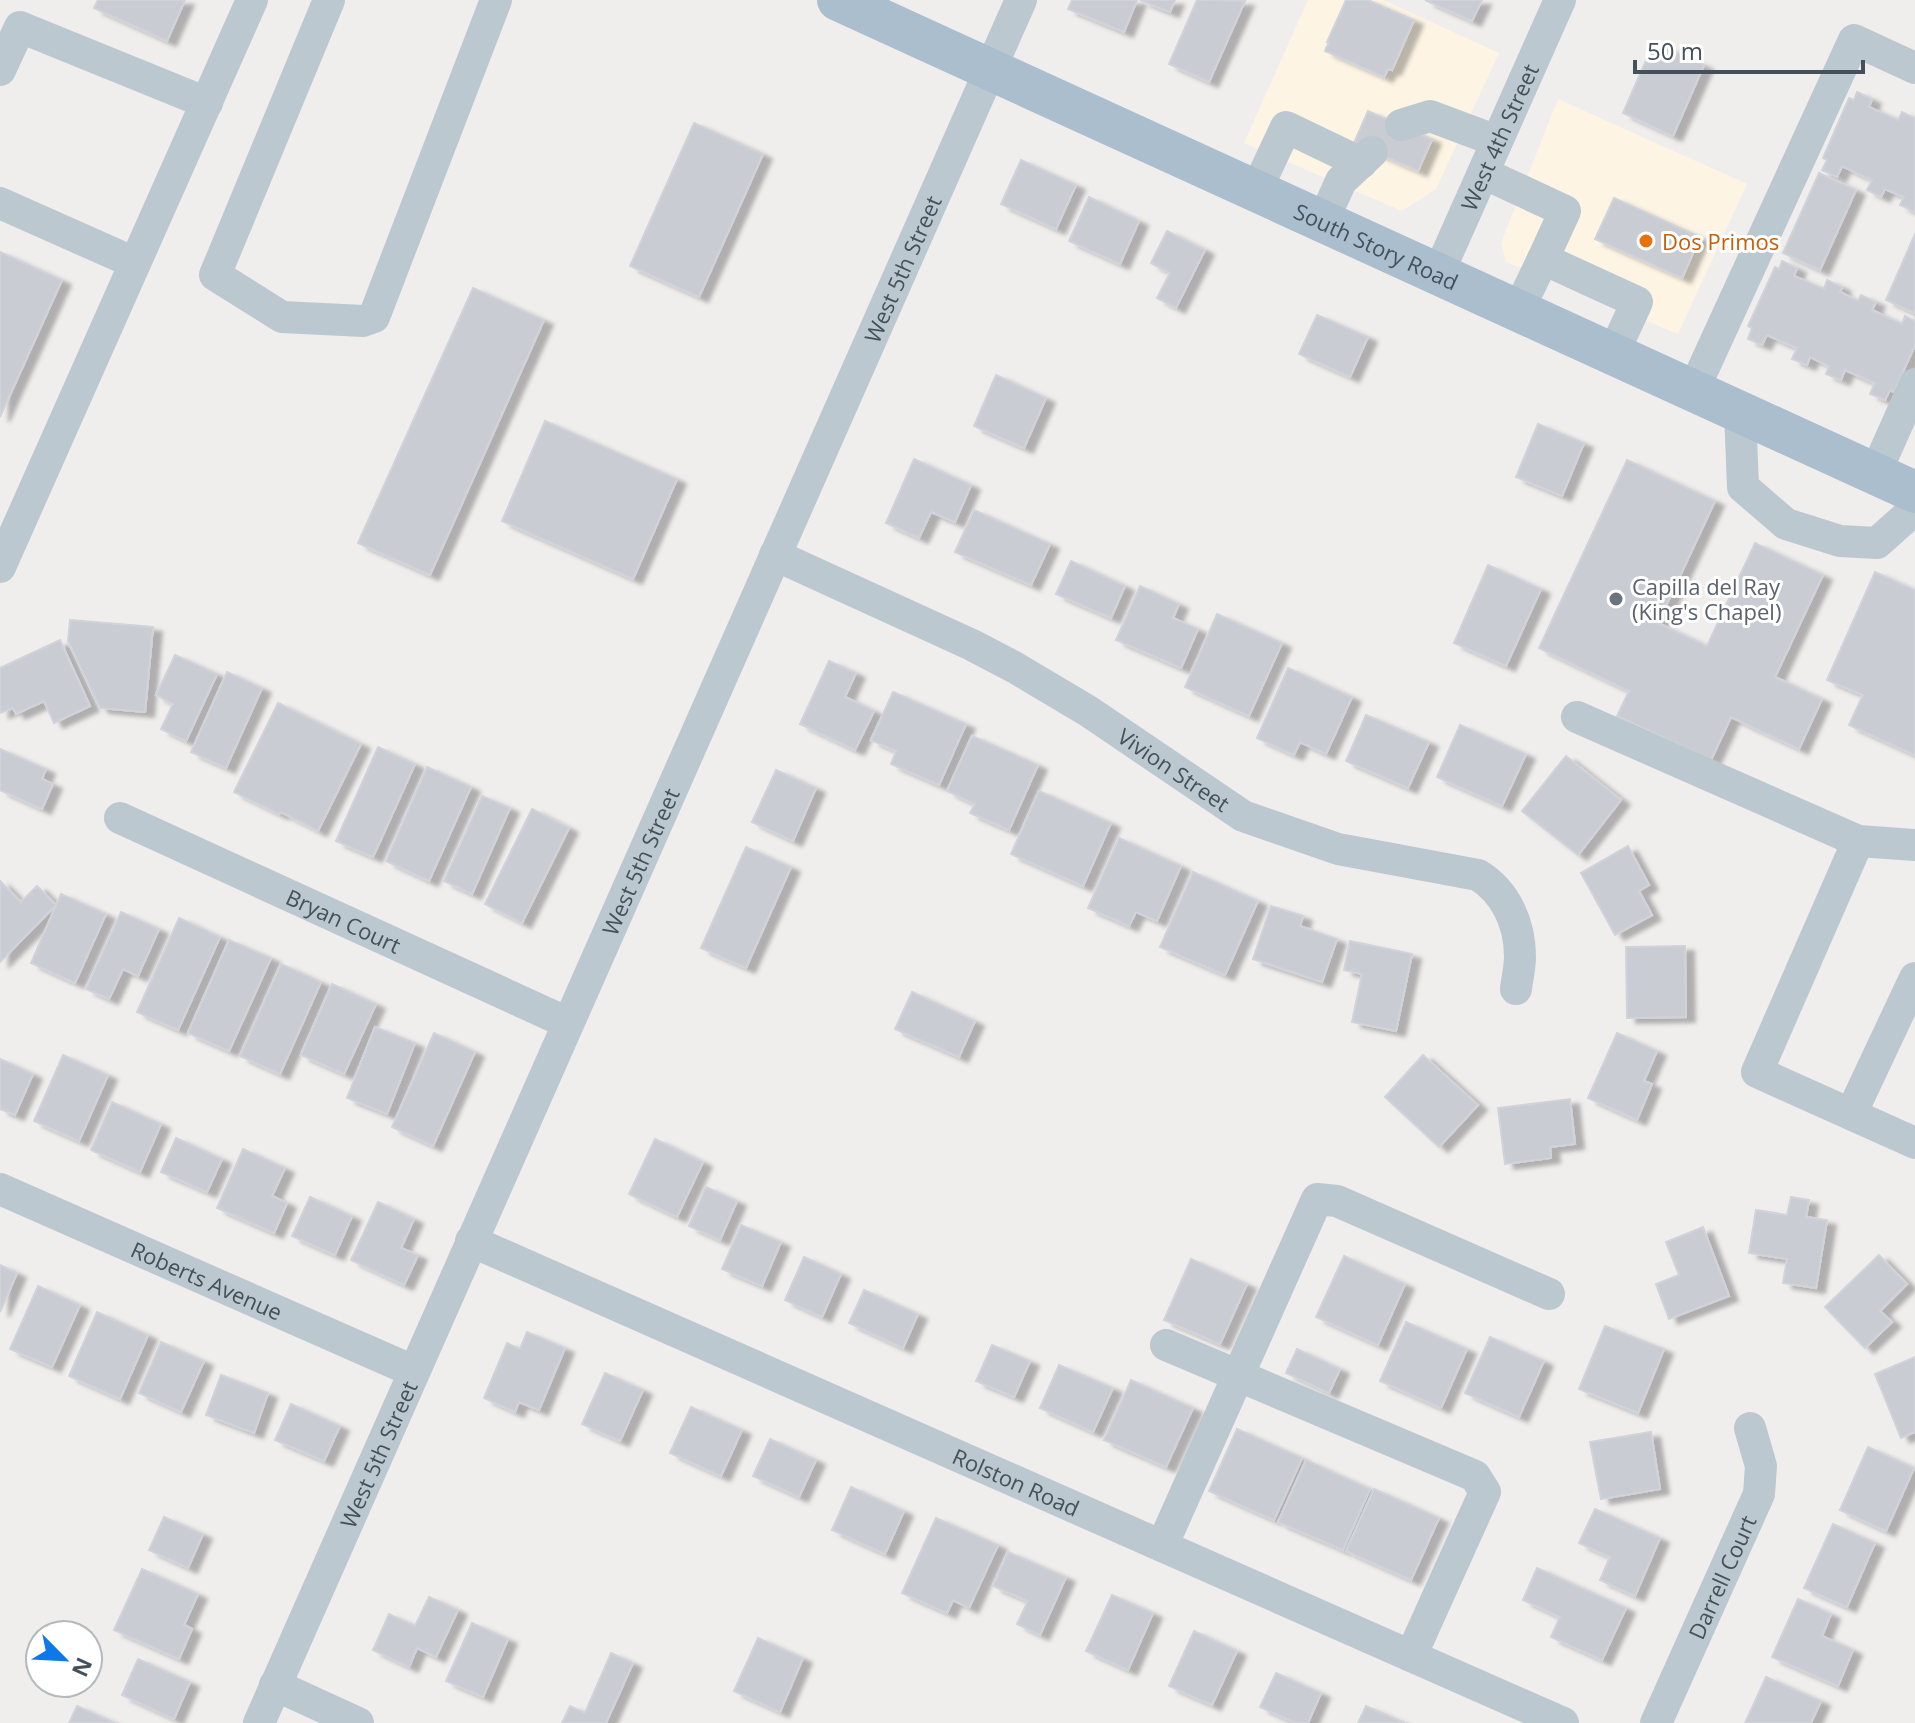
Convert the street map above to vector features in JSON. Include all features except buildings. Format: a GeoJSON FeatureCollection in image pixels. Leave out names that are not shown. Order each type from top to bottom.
{"type":"FeatureCollection","features":[{"type":"Feature","properties":{"kind":"main road","name":"South Story Road"},"geometry":{"type":"LineString","coordinates":[[838,0],[1915,492]]}},
{"type":"Feature","properties":{"kind":"street"},"geometry":{"type":"LineString","coordinates":[[0,567],[252,0]]}},
{"type":"Feature","properties":{"kind":"street"},"geometry":{"type":"LineString","coordinates":[[329,0],[215,275],[282,317],[363,321],[374,317],[496,0]]}},
{"type":"Feature","properties":{"kind":"street","name":"West 5th Street"},"geometry":{"type":"LineString","coordinates":[[259,1723],[1021,0]]}},
{"type":"Feature","properties":{"kind":"street","name":"West 4th Street"},"geometry":{"type":"LineString","coordinates":[[1438,274],[1560,0]]}},
{"type":"Feature","properties":{"kind":"street"},"geometry":{"type":"LineString","coordinates":[[0,70],[20,27],[207,103]]}},
{"type":"Feature","properties":{"kind":"street"},"geometry":{"type":"LineString","coordinates":[[1693,391],[1854,40],[1915,68]]}},
{"type":"Feature","properties":{"kind":"street"},"geometry":{"type":"LineString","coordinates":[[1401,125],[1430,116],[1497,141]]}},
{"type":"Feature","properties":{"kind":"street"},"geometry":{"type":"LineString","coordinates":[[1256,191],[1286,127],[1367,157],[1341,181],[1323,221]]}},
{"type":"Feature","properties":{"kind":"street"},"geometry":{"type":"LineString","coordinates":[[1483,173],[1565,211],[1518,311]]}},
{"type":"Feature","properties":{"kind":"street"},"geometry":{"type":"LineString","coordinates":[[0,203],[135,263]]}},
{"type":"Feature","properties":{"kind":"street"},"geometry":{"type":"LineString","coordinates":[[1543,259],[1637,302],[1613,354]]}},
{"type":"Feature","properties":{"kind":"street"},"geometry":{"type":"LineString","coordinates":[[1875,474],[1915,384]]}},
{"type":"Feature","properties":{"kind":"street"},"geometry":{"type":"LineString","coordinates":[[1740,412],[1743,487],[1786,524],[1840,541],[1877,543],[1915,509]]}},
{"type":"Feature","properties":{"kind":"street","name":"Vivion Street"},"geometry":{"type":"LineString","coordinates":[[775,555],[1014,667],[1088,711],[1243,816],[1338,849],[1478,875],[1501,893],[1515,923],[1520,956],[1516,989]]}},
{"type":"Feature","properties":{"kind":"street"},"geometry":{"type":"LineString","coordinates":[[1577,717],[1858,841],[1915,845]]}},
{"type":"Feature","properties":{"kind":"street","name":"Bryan Court"},"geometry":{"type":"LineString","coordinates":[[120,818],[568,1023]]}},
{"type":"Feature","properties":{"kind":"street"},"geometry":{"type":"LineString","coordinates":[[1858,841],[1757,1072],[1915,1143]]}},
{"type":"Feature","properties":{"kind":"street"},"geometry":{"type":"LineString","coordinates":[[1851,1114],[1915,978]]}},
{"type":"Feature","properties":{"kind":"street","name":"Roberts Avenue"},"geometry":{"type":"LineString","coordinates":[[0,1189],[413,1371]]}},
{"type":"Feature","properties":{"kind":"street"},"geometry":{"type":"LineString","coordinates":[[1162,1546],[1317,1199],[1337,1201],[1549,1294]]}},
{"type":"Feature","properties":{"kind":"street","name":"Rolston Road"},"geometry":{"type":"LineString","coordinates":[[471,1241],[1563,1723]]}},
{"type":"Feature","properties":{"kind":"street"},"geometry":{"type":"LineString","coordinates":[[1166,1345],[1475,1476],[1485,1492],[1411,1656]]}},
{"type":"Feature","properties":{"kind":"street","name":"Darrell Court"},"geometry":{"type":"LineString","coordinates":[[1656,1723],[1759,1494],[1761,1466],[1750,1428]]}},
{"type":"Feature","properties":{"kind":"street"},"geometry":{"type":"LineString","coordinates":[[275,1685],[358,1723]]}},
{"type":"Feature","properties":{"kind":"shaded area"},"geometry":{"type":"Polygon","coordinates":[[[1308,0],[1383,0],[1499,53],[1436,189],[1402,211],[1244,143],[1308,0]]]}},
{"type":"Feature","properties":{"kind":"shaded area"},"geometry":{"type":"Polygon","coordinates":[[[1558,99],[1747,184],[1678,334],[1506,262],[1501,243],[1558,99]]]}},
{"type":"Feature","properties":{"kind":"place","name":"Dos Primos"},"geometry":{"type":"Point","coordinates":[1646,241]}},
{"type":"Feature","properties":{"kind":"place","name":"Capilla del Ray (King's Chapel)"},"geometry":{"type":"Point","coordinates":[1616,599]}}]}
